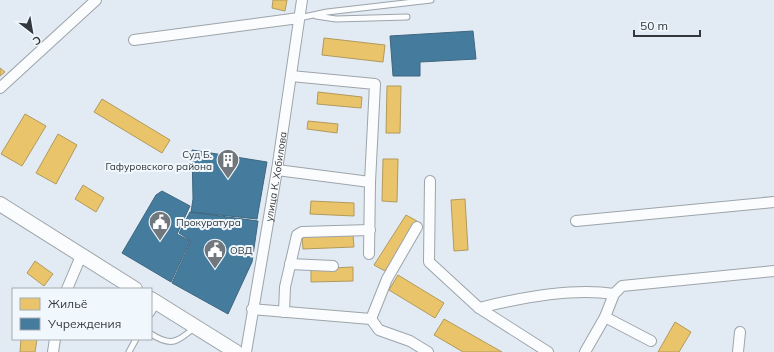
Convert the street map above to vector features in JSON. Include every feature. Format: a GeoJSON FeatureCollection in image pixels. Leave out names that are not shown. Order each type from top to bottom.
{"type":"FeatureCollection","features":[{"type":"Feature","properties":{"kind":"street"},"geometry":{"type":"LineString","coordinates":[[0,88],[96,0]]}},
{"type":"Feature","properties":{"kind":"street","name":"улица К. Хобилова"},"geometry":{"type":"LineString","coordinates":[[246,352],[252,309],[278,170],[302,0]]}},
{"type":"Feature","properties":{"kind":"street"},"geometry":{"type":"LineString","coordinates":[[134,40],[299,18]]}},
{"type":"Feature","properties":{"kind":"street"},"geometry":{"type":"LineString","coordinates":[[291,76],[375,84],[370,182],[369,254]]}},
{"type":"Feature","properties":{"kind":"street"},"geometry":{"type":"LineString","coordinates":[[278,170],[370,182]]}},
{"type":"Feature","properties":{"kind":"street"},"geometry":{"type":"LineString","coordinates":[[430,181],[428,262],[479,308],[548,352]]}},
{"type":"Feature","properties":{"kind":"street"},"geometry":{"type":"LineString","coordinates":[[576,221],[774,202]]}},
{"type":"Feature","properties":{"kind":"street"},"geometry":{"type":"LineString","coordinates":[[0,204],[133,288]]}},
{"type":"Feature","properties":{"kind":"street"},"geometry":{"type":"LineString","coordinates":[[371,319],[386,278],[417,227]]}},
{"type":"Feature","properties":{"kind":"street"},"geometry":{"type":"LineString","coordinates":[[284,312],[285,287],[297,235],[302,232],[370,230]]}},
{"type":"Feature","properties":{"kind":"street"},"geometry":{"type":"LineString","coordinates":[[67,288],[81,256]]}},
{"type":"Feature","properties":{"kind":"street"},"geometry":{"type":"LineString","coordinates":[[290,264],[333,266]]}},
{"type":"Feature","properties":{"kind":"street"},"geometry":{"type":"LineString","coordinates":[[585,352],[604,317],[614,294],[622,286],[630,284],[774,271]]}},
{"type":"Feature","properties":{"kind":"street"},"geometry":{"type":"LineString","coordinates":[[479,308],[517,298],[598,291],[614,294]]}},
{"type":"Feature","properties":{"kind":"street"},"geometry":{"type":"LineString","coordinates":[[153,306],[196,327],[236,352]]}},
{"type":"Feature","properties":{"kind":"street"},"geometry":{"type":"LineString","coordinates":[[252,309],[371,319],[379,330],[410,341],[428,352]]}},
{"type":"Feature","properties":{"kind":"street"},"geometry":{"type":"LineString","coordinates":[[604,317],[651,342]]}},
{"type":"Feature","properties":{"kind":"street"},"geometry":{"type":"LineString","coordinates":[[738,352],[740,332]]}},
{"type":"Feature","properties":{"kind":"street"},"geometry":{"type":"LineString","coordinates":[[53,352],[55,340]]}},
{"type":"Feature","properties":{"kind":"lane"},"geometry":{"type":"LineString","coordinates":[[299,18],[327,12],[430,0]]}},
{"type":"Feature","properties":{"kind":"lane"},"geometry":{"type":"LineString","coordinates":[[313,16],[336,20],[407,17]]}},
{"type":"Feature","properties":{"kind":"lane"},"geometry":{"type":"LineString","coordinates":[[152,335],[162,341],[173,342],[183,338],[196,327]]}},
{"type":"Feature","properties":{"kind":"lane"},"geometry":{"type":"LineString","coordinates":[[129,352],[135,340]]}},
{"type":"Feature","properties":{"kind":"building: Жильё"},"geometry":{"type":"Polygon","coordinates":[[[273,0],[287,0],[285,11],[272,8],[273,0]]]}},
{"type":"Feature","properties":{"kind":"building: Жильё"},"geometry":{"type":"Polygon","coordinates":[[[324,38],[385,45],[383,62],[322,55],[324,38]]]}},
{"type":"Feature","properties":{"kind":"building: Жильё"},"geometry":{"type":"Polygon","coordinates":[[[0,68],[5,72],[0,76],[0,68]]]}},
{"type":"Feature","properties":{"kind":"building: Жильё"},"geometry":{"type":"Polygon","coordinates":[[[387,86],[401,86],[400,133],[386,133],[387,86]]]}},
{"type":"Feature","properties":{"kind":"building: Жильё"},"geometry":{"type":"Polygon","coordinates":[[[318,92],[362,97],[361,108],[317,104],[318,92]]]}},
{"type":"Feature","properties":{"kind":"building: Жильё"},"geometry":{"type":"Polygon","coordinates":[[[102,99],[170,140],[162,153],[94,112],[102,99]]]}},
{"type":"Feature","properties":{"kind":"building: Жильё"},"geometry":{"type":"Polygon","coordinates":[[[25,114],[46,126],[22,166],[1,154],[25,114]]]}},
{"type":"Feature","properties":{"kind":"building: Жильё"},"geometry":{"type":"Polygon","coordinates":[[[308,121],[338,124],[337,133],[307,129],[308,121]]]}},
{"type":"Feature","properties":{"kind":"building: Жильё"},"geometry":{"type":"Polygon","coordinates":[[[58,134],[77,145],[56,184],[36,173],[58,134]]]}},
{"type":"Feature","properties":{"kind":"building: Жильё"},"geometry":{"type":"Polygon","coordinates":[[[383,159],[398,159],[397,202],[382,201],[383,159]]]}},
{"type":"Feature","properties":{"kind":"building: Жильё"},"geometry":{"type":"Polygon","coordinates":[[[83,185],[104,198],[96,212],[75,199],[83,185]]]}},
{"type":"Feature","properties":{"kind":"building: Жильё"},"geometry":{"type":"Polygon","coordinates":[[[465,199],[468,250],[454,251],[451,200],[465,199]]]}},
{"type":"Feature","properties":{"kind":"building: Жильё"},"geometry":{"type":"Polygon","coordinates":[[[311,201],[354,203],[354,216],[310,214],[311,201]]]}},
{"type":"Feature","properties":{"kind":"building: Жильё"},"geometry":{"type":"Polygon","coordinates":[[[406,215],[417,221],[385,271],[374,265],[406,215]]]}},
{"type":"Feature","properties":{"kind":"building: Жильё"},"geometry":{"type":"Polygon","coordinates":[[[353,235],[354,247],[303,249],[302,237],[353,235]]]}},
{"type":"Feature","properties":{"kind":"building: Жильё"},"geometry":{"type":"Polygon","coordinates":[[[35,261],[53,274],[44,286],[27,273],[35,261]]]}},
{"type":"Feature","properties":{"kind":"building: Жильё"},"geometry":{"type":"Polygon","coordinates":[[[353,267],[353,281],[311,282],[311,269],[353,267]]]}},
{"type":"Feature","properties":{"kind":"building: Жильё"},"geometry":{"type":"Polygon","coordinates":[[[398,275],[444,303],[435,318],[389,290],[398,275]]]}},
{"type":"Feature","properties":{"kind":"building: Жильё"},"geometry":{"type":"Polygon","coordinates":[[[444,319],[502,352],[463,352],[434,335],[444,319]]]}},
{"type":"Feature","properties":{"kind":"building: Жильё"},"geometry":{"type":"Polygon","coordinates":[[[675,322],[691,332],[679,352],[658,352],[675,322]]]}},
{"type":"Feature","properties":{"kind":"building: Жильё"},"geometry":{"type":"Polygon","coordinates":[[[21,340],[37,340],[35,352],[20,352],[21,340]]]}},
{"type":"Feature","properties":{"kind":"building: Учреждения"},"geometry":{"type":"Polygon","coordinates":[[[473,31],[476,59],[420,62],[420,76],[393,76],[390,36],[473,31]]]}},
{"type":"Feature","properties":{"kind":"building: Учреждения","name":"Суд Б. Гафуровского района"},"geometry":{"type":"Polygon","coordinates":[[[192,150],[267,162],[257,219],[191,212],[193,199],[192,150]]]}},
{"type":"Feature","properties":{"kind":"building: Учреждения"},"geometry":{"type":"Polygon","coordinates":[[[162,191],[190,206],[177,234],[190,241],[171,282],[122,253],[156,195],[162,191]]]}},
{"type":"Feature","properties":{"kind":"building: Учреждения"},"geometry":{"type":"Polygon","coordinates":[[[190,212],[258,221],[252,262],[228,314],[172,283],[191,241],[179,233],[190,212]]]}},
{"type":"Feature","properties":{"kind":"place","name":"Суд Б. Гафуровского района"},"geometry":{"type":"Point","coordinates":[228,180]}},
{"type":"Feature","properties":{"kind":"place","name":"Прокуратура"},"geometry":{"type":"Point","coordinates":[160,242]}},
{"type":"Feature","properties":{"kind":"place","name":"ОВД"},"geometry":{"type":"Point","coordinates":[215,270]}}]}
